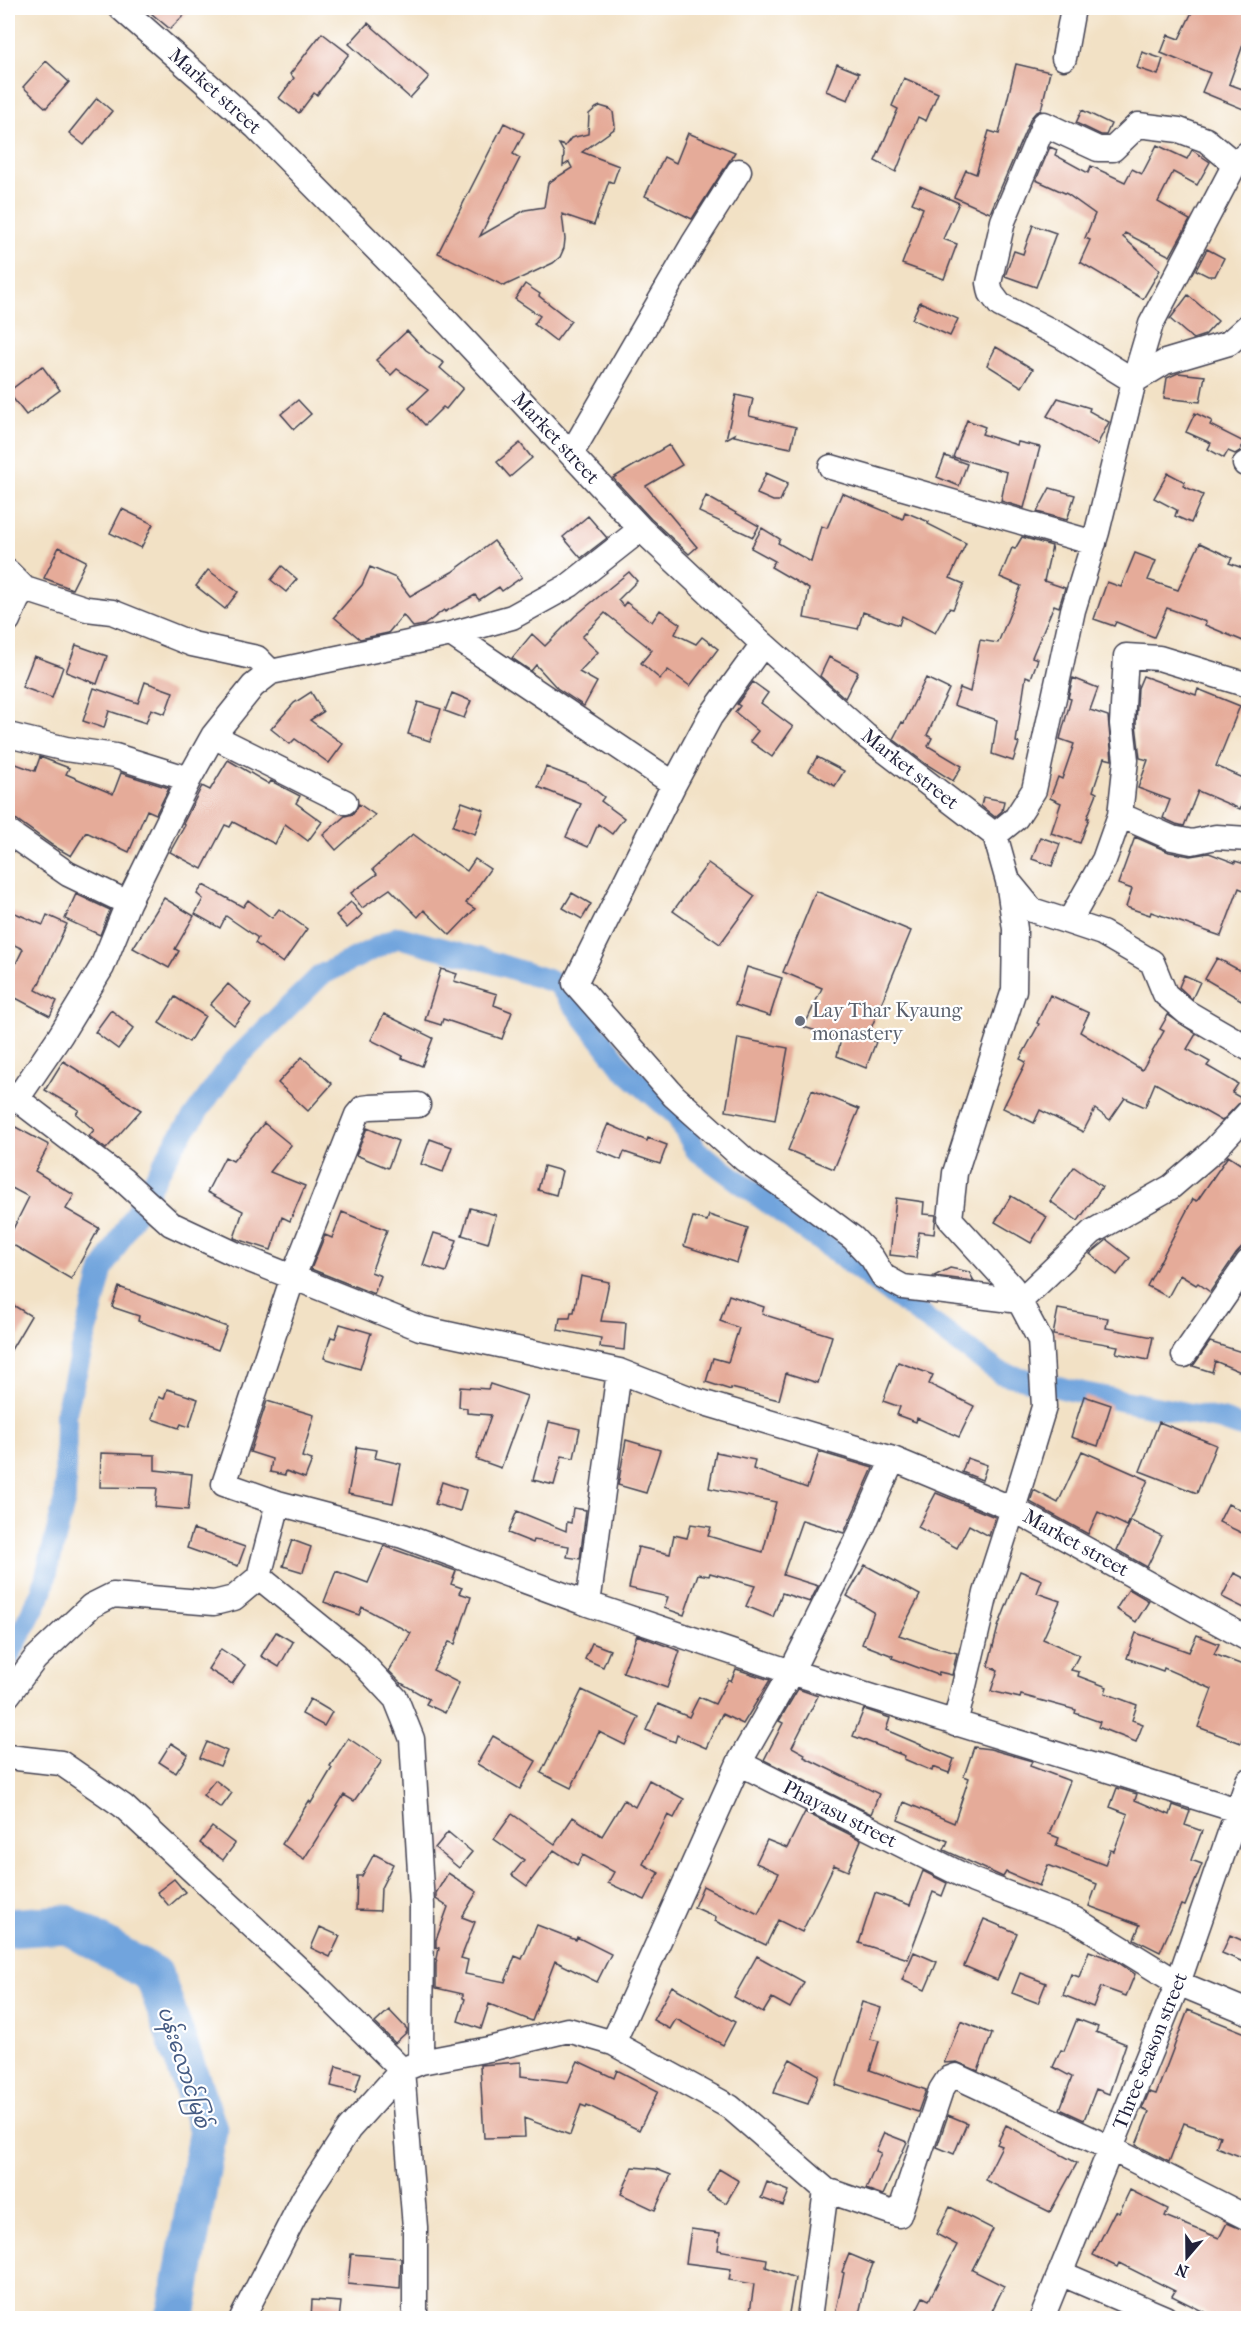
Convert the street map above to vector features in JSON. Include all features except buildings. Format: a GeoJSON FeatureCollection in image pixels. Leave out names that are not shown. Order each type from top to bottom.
{"type":"FeatureCollection","features":[{"type":"Feature","properties":{"kind":"street","name":"Market street"},"geometry":{"type":"LineString","coordinates":[[122,8],[256,127],[425,298],[640,529],[762,644],[866,736],[995,835],[1008,881],[1015,929],[1014,990],[955,1173],[950,1219],[1012,1287],[1040,1340],[1044,1407],[1013,1509],[1248,1640]]}},
{"type":"Feature","properties":{"kind":"street"},"geometry":{"type":"LineString","coordinates":[[1064,58],[1073,8]]}},
{"type":"Feature","properties":{"kind":"street"},"geometry":{"type":"LineString","coordinates":[[995,835],[1016,818],[1034,790],[1072,610],[1094,543],[1134,381],[1151,324],[1242,159],[1206,140],[1179,130],[1138,125],[1113,149],[1098,149],[1044,124],[1004,221],[989,283],[991,293],[1000,305],[1061,336],[1134,381]]}},
{"type":"Feature","properties":{"kind":"street"},"geometry":{"type":"LineString","coordinates":[[571,454],[693,244],[739,171]]}},
{"type":"Feature","properties":{"kind":"street"},"geometry":{"type":"LineString","coordinates":[[1134,381],[1165,362],[1239,346],[1248,326]]}},
{"type":"Feature","properties":{"kind":"street"},"geometry":{"type":"LineString","coordinates":[[831,467],[1094,543]]}},
{"type":"Feature","properties":{"kind":"street"},"geometry":{"type":"LineString","coordinates":[[640,529],[570,585],[512,617],[451,634],[271,672],[253,686],[213,736],[189,779],[128,903],[102,967],[60,1036],[12,1095],[123,1180],[171,1224],[235,1254],[420,1328],[619,1371],[691,1400],[893,1459],[1013,1509],[986,1593],[955,1724]]}},
{"type":"Feature","properties":{"kind":"street"},"geometry":{"type":"LineString","coordinates":[[8,572],[26,589],[87,609],[112,612],[192,644],[256,658],[271,672]]}},
{"type":"Feature","properties":{"kind":"street"},"geometry":{"type":"LineString","coordinates":[[8,620],[17,600],[26,589]]}},
{"type":"Feature","properties":{"kind":"street"},"geometry":{"type":"LineString","coordinates":[[451,634],[674,784]]}},
{"type":"Feature","properties":{"kind":"street"},"geometry":{"type":"LineString","coordinates":[[762,644],[710,717],[575,983],[674,1096],[745,1160],[801,1198],[853,1238],[872,1258],[883,1276],[903,1287],[1020,1301],[1092,1232],[1171,1187],[1214,1151],[1248,1113]]}},
{"type":"Feature","properties":{"kind":"street"},"geometry":{"type":"LineString","coordinates":[[1068,922],[1104,860],[1120,815],[1126,760],[1122,724],[1126,656],[1159,658],[1248,685]]}},
{"type":"Feature","properties":{"kind":"street"},"geometry":{"type":"LineString","coordinates":[[8,735],[66,749],[115,756],[189,779]]}},
{"type":"Feature","properties":{"kind":"street"},"geometry":{"type":"LineString","coordinates":[[213,736],[345,802]]}},
{"type":"Feature","properties":{"kind":"street"},"geometry":{"type":"LineString","coordinates":[[1120,815],[1172,838],[1192,842],[1216,837],[1248,839]]}},
{"type":"Feature","properties":{"kind":"street"},"geometry":{"type":"LineString","coordinates":[[8,832],[68,874],[128,903]]}},
{"type":"Feature","properties":{"kind":"street"},"geometry":{"type":"LineString","coordinates":[[1008,881],[1032,910],[1102,933],[1152,962],[1165,994],[1186,1012],[1248,1048]]}},
{"type":"Feature","properties":{"kind":"street"},"geometry":{"type":"LineString","coordinates":[[418,1105],[363,1108],[357,1115],[293,1277],[224,1484],[278,1503],[403,1536],[588,1604],[791,1672],[1237,1810]]}},
{"type":"Feature","properties":{"kind":"street"},"geometry":{"type":"LineString","coordinates":[[1184,1355],[1248,1262]]}},
{"type":"Feature","properties":{"kind":"street"},"geometry":{"type":"LineString","coordinates":[[588,1604],[619,1371]]}},
{"type":"Feature","properties":{"kind":"street"},"geometry":{"type":"LineString","coordinates":[[613,2043],[739,1763],[791,1672],[860,1533],[893,1459]]}},
{"type":"Feature","properties":{"kind":"street"},"geometry":{"type":"LineString","coordinates":[[8,1695],[35,1659],[91,1606],[113,1596],[214,1603],[234,1598],[259,1577],[278,1503]]}},
{"type":"Feature","properties":{"kind":"street"},"geometry":{"type":"LineString","coordinates":[[259,1577],[354,1654],[396,1699],[412,1739],[422,1905],[412,2066],[415,2319]]}},
{"type":"Feature","properties":{"kind":"street"},"geometry":{"type":"LineString","coordinates":[[8,1757],[61,1762],[123,1806],[318,1987],[412,2066]]}},
{"type":"Feature","properties":{"kind":"street","name":"Phayasu street"},"geometry":{"type":"LineString","coordinates":[[739,1763],[974,1881],[1074,1919],[1178,1983],[1248,2012]]}},
{"type":"Feature","properties":{"kind":"street","name":"Three season street"},"geometry":{"type":"LineString","coordinates":[[1042,2319],[1178,1983],[1248,1781]]}},
{"type":"Feature","properties":{"kind":"street"},"geometry":{"type":"LineString","coordinates":[[242,2319],[304,2198],[349,2129],[412,2066],[568,2030],[613,2043],[730,2107],[826,2190],[899,2215],[941,2090],[948,2079],[956,2076],[1110,2148],[1248,2218]]}},
{"type":"Feature","properties":{"kind":"street"},"geometry":{"type":"LineString","coordinates":[[809,2319],[826,2190]]}},
{"type":"Feature","properties":{"kind":"street"},"geometry":{"type":"LineString","coordinates":[[1060,2273],[1165,2319]]}},
{"type":"Feature","properties":{"kind":"waterway"},"geometry":{"type":"LineString","coordinates":[[8,1658],[42,1592],[65,1499],[66,1412],[102,1271],[175,1143],[233,1062],[321,975],[398,937],[488,961],[557,983],[625,1071],[676,1115],[696,1150],[1000,1373],[1083,1393],[1222,1420],[1248,1429]]}},
{"type":"Feature","properties":{"kind":"waterway","name":"ပန်းလောင်မြစ်"},"geometry":{"type":"LineString","coordinates":[[8,1928],[66,1924],[154,1975],[208,2129],[174,2318]]}},
{"type":"Feature","properties":{"kind":"place","name":"Lay Thar Kyaung monastery"},"geometry":{"type":"Point","coordinates":[800,1021]}}]}
